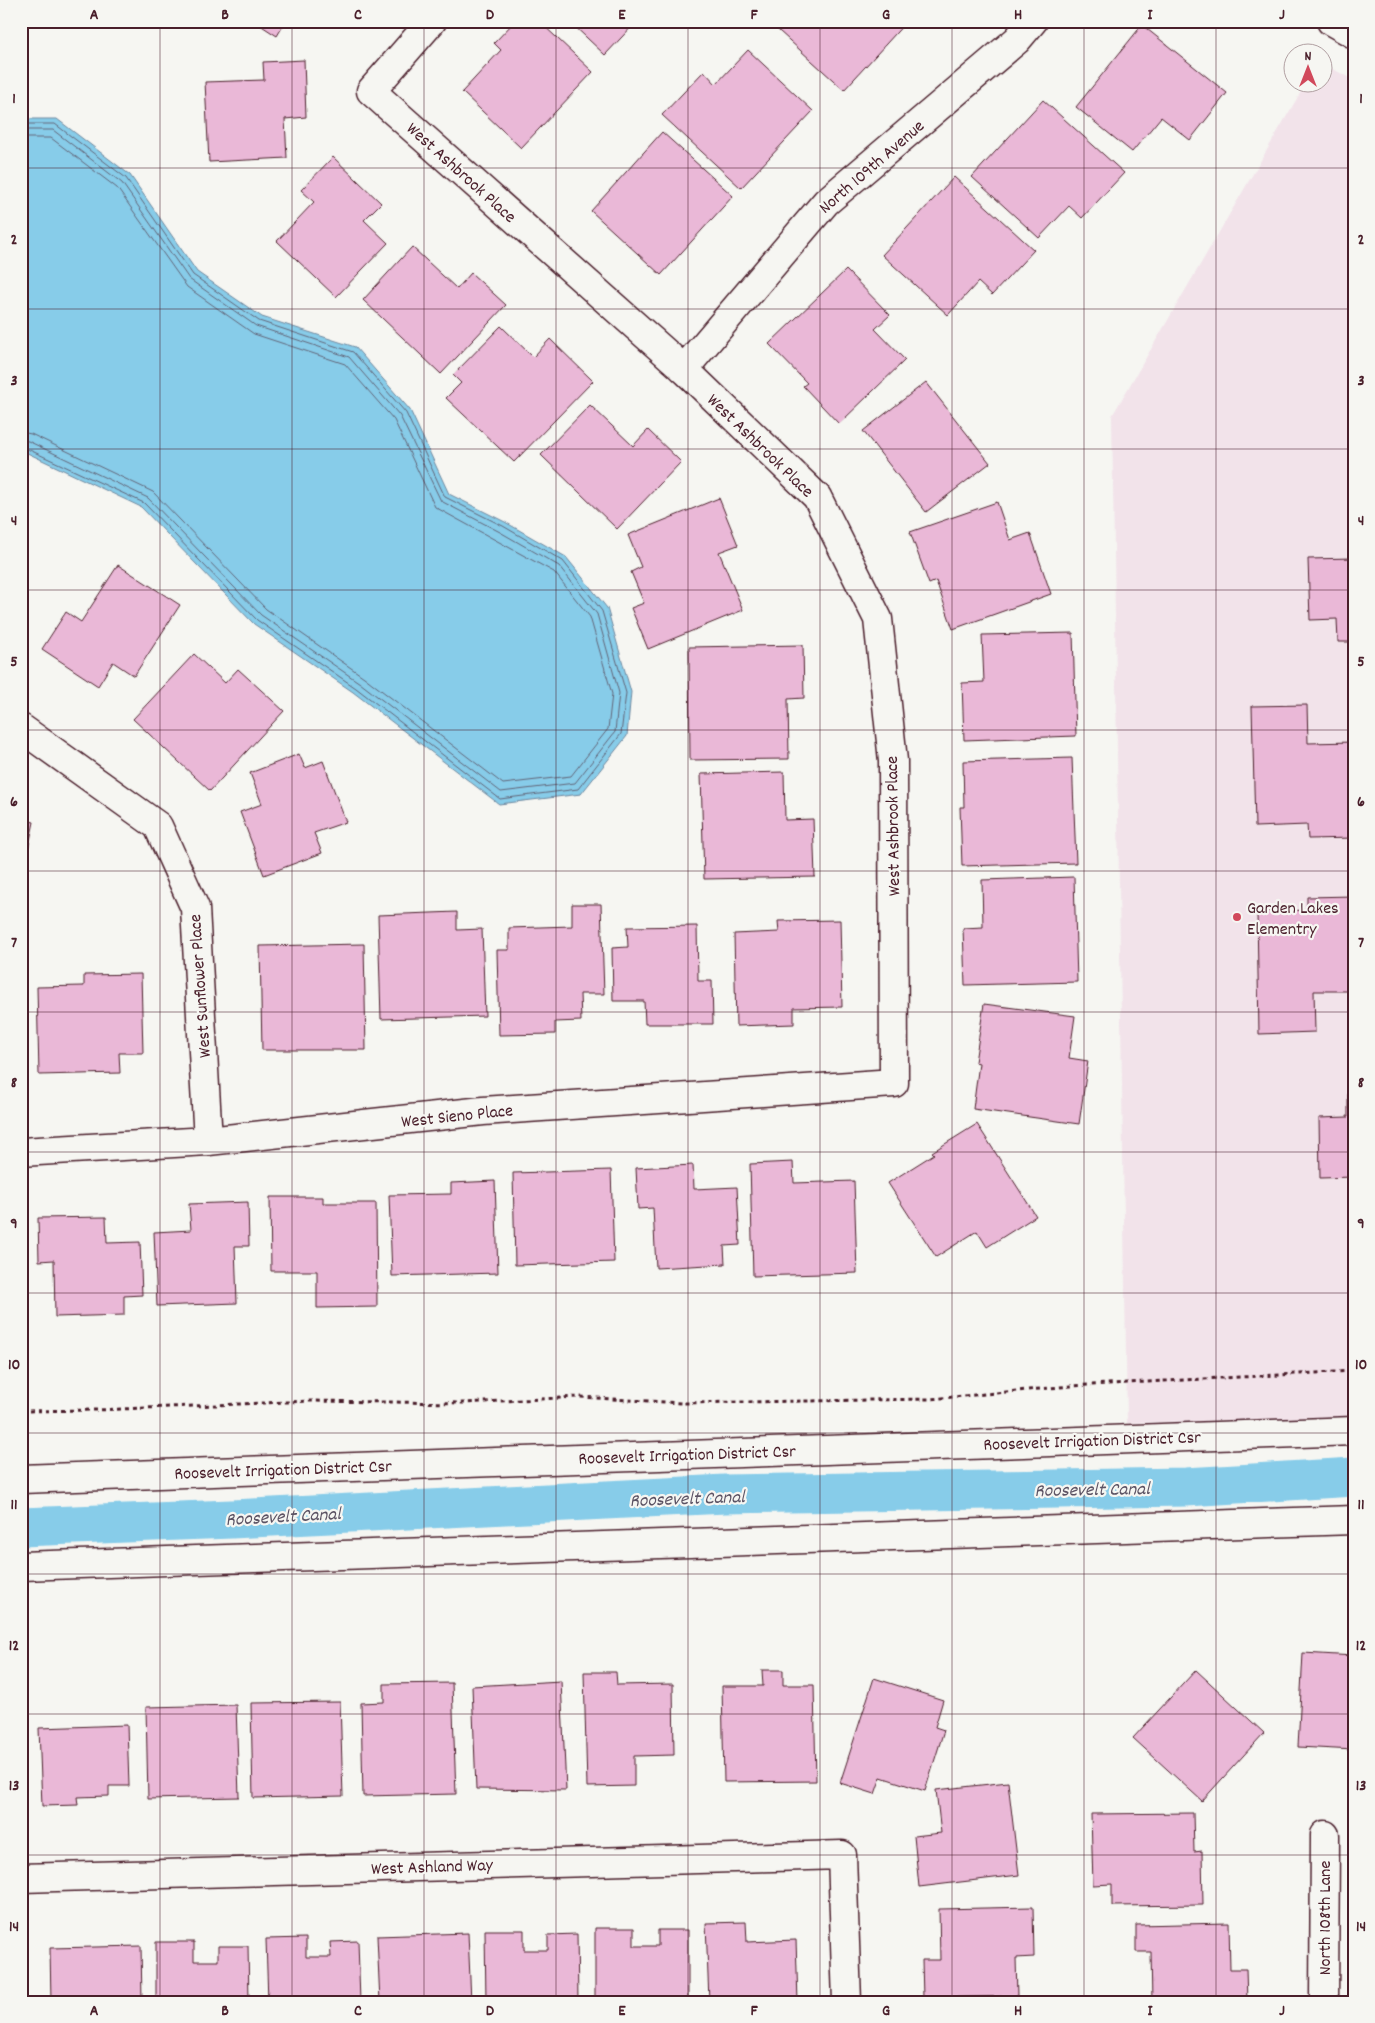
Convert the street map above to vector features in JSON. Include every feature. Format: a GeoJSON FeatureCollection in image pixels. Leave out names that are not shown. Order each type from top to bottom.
{"type":"FeatureCollection","features":[{"type":"Feature","properties":{"kind":"street","name":"West Ashbrook Place"},"geometry":{"type":"LineString","coordinates":[[432,21],[371,91],[684,369],[816,497],[878,619],[892,762],[894,1083]]}},
{"type":"Feature","properties":{"kind":"street","name":"North 109th Avenue"},"geometry":{"type":"LineString","coordinates":[[684,369],[826,202],[1017,40],[1033,21]]}},
{"type":"Feature","properties":{"kind":"street"},"geometry":{"type":"LineString","coordinates":[[1331,21],[1354,34]]}},
{"type":"Feature","properties":{"kind":"street","name":"West Sunflower Place"},"geometry":{"type":"LineString","coordinates":[[21,728],[158,826],[195,908],[208,1142]]}},
{"type":"Feature","properties":{"kind":"street","name":"West Sieno Place"},"geometry":{"type":"LineString","coordinates":[[21,1152],[208,1142],[483,1111],[894,1083]]}},
{"type":"Feature","properties":{"kind":"street","name":"Roosevelt Irrigation District Csr"},"geometry":{"type":"LineString","coordinates":[[21,1478],[1354,1431]]}},
{"type":"Feature","properties":{"kind":"street"},"geometry":{"type":"LineString","coordinates":[[21,1566],[1354,1520]]}},
{"type":"Feature","properties":{"kind":"street","name":"North 108th Lane"},"geometry":{"type":"LineString","coordinates":[[1324,2002],[1325,1835]]}},
{"type":"Feature","properties":{"kind":"street","name":"West Ashland Way"},"geometry":{"type":"LineString","coordinates":[[21,1878],[842,1855],[848,2002]]}},
{"type":"Feature","properties":{"kind":"path"},"geometry":{"type":"LineString","coordinates":[[21,1411],[311,1401],[464,1403],[579,1397],[682,1403],[931,1400],[1071,1386],[1354,1371]]}},
{"type":"Feature","properties":{"kind":"shaded area","name":"Garden Lakes Elementry"},"geometry":{"type":"Polygon","coordinates":[[[1332,69],[1354,80],[1354,1417],[1127,1423],[1112,416],[1301,92],[1332,92],[1332,69]]]}},
{"type":"Feature","properties":{"kind":"water"},"geometry":{"type":"Polygon","coordinates":[[[21,119],[57,119],[130,175],[197,272],[262,317],[355,347],[410,410],[449,494],[505,522],[566,557],[607,608],[631,692],[627,736],[581,794],[499,804],[353,692],[254,624],[141,507],[21,450],[21,119]]]}},
{"type":"Feature","properties":{"kind":"building"},"geometry":{"type":"Polygon","coordinates":[[[254,21],[286,21],[277,36],[254,21]]]}},
{"type":"Feature","properties":{"kind":"building"},"geometry":{"type":"Polygon","coordinates":[[[515,21],[539,21],[593,72],[521,148],[462,92],[501,50],[494,43],[515,21]]]}},
{"type":"Feature","properties":{"kind":"building"},"geometry":{"type":"Polygon","coordinates":[[[569,21],[637,21],[605,55],[569,21]]]}},
{"type":"Feature","properties":{"kind":"building"},"geometry":{"type":"Polygon","coordinates":[[[768,21],[907,21],[844,90],[768,21]]]}},
{"type":"Feature","properties":{"kind":"building"},"geometry":{"type":"Polygon","coordinates":[[[1142,25],[1227,93],[1190,140],[1161,117],[1132,152],[1076,107],[1142,25]]]}},
{"type":"Feature","properties":{"kind":"building"},"geometry":{"type":"Polygon","coordinates":[[[748,50],[813,111],[741,188],[662,115],[704,71],[716,84],[748,50]]]}},
{"type":"Feature","properties":{"kind":"building"},"geometry":{"type":"Polygon","coordinates":[[[304,60],[306,117],[285,119],[287,158],[209,162],[205,82],[264,80],[263,62],[304,60]]]}},
{"type":"Feature","properties":{"kind":"building"},"geometry":{"type":"Polygon","coordinates":[[[1043,100],[1124,173],[1082,218],[1069,206],[1039,238],[972,177],[1043,100]]]}},
{"type":"Feature","properties":{"kind":"building"},"geometry":{"type":"Polygon","coordinates":[[[662,132],[733,196],[661,275],[591,211],[662,132]]]}},
{"type":"Feature","properties":{"kind":"building"},"geometry":{"type":"Polygon","coordinates":[[[333,157],[381,203],[364,220],[388,243],[336,297],[277,241],[314,202],[301,190],[333,157]]]}},
{"type":"Feature","properties":{"kind":"building"},"geometry":{"type":"Polygon","coordinates":[[[954,177],[1034,250],[992,295],[978,282],[948,315],[882,255],[954,177]]]}},
{"type":"Feature","properties":{"kind":"building"},"geometry":{"type":"Polygon","coordinates":[[[412,247],[457,289],[471,273],[506,305],[441,374],[363,300],[412,247]]]}},
{"type":"Feature","properties":{"kind":"building"},"geometry":{"type":"Polygon","coordinates":[[[846,270],[890,315],[875,329],[905,360],[839,424],[803,386],[807,383],[769,344],[846,270]]]}},
{"type":"Feature","properties":{"kind":"building"},"geometry":{"type":"Polygon","coordinates":[[[501,326],[533,357],[550,339],[593,381],[514,462],[446,398],[461,383],[453,375],[501,326]]]}},
{"type":"Feature","properties":{"kind":"building"},"geometry":{"type":"Polygon","coordinates":[[[926,382],[990,463],[926,512],[863,431],[926,382]]]}},
{"type":"Feature","properties":{"kind":"building"},"geometry":{"type":"Polygon","coordinates":[[[590,405],[633,446],[648,430],[681,462],[617,529],[541,455],[590,405]]]}},
{"type":"Feature","properties":{"kind":"building"},"geometry":{"type":"Polygon","coordinates":[[[719,498],[738,545],[719,552],[743,610],[648,649],[631,608],[644,603],[631,572],[641,567],[628,535],[719,498]]]}},
{"type":"Feature","properties":{"kind":"building"},"geometry":{"type":"Polygon","coordinates":[[[997,502],[1010,540],[1030,533],[1051,594],[953,629],[936,581],[929,584],[910,532],[997,502]]]}},
{"type":"Feature","properties":{"kind":"building"},"geometry":{"type":"Polygon","coordinates":[[[1354,558],[1354,642],[1338,642],[1337,619],[1310,620],[1308,559],[1354,558]]]}},
{"type":"Feature","properties":{"kind":"building"},"geometry":{"type":"Polygon","coordinates":[[[118,565],[180,605],[134,676],[113,662],[98,686],[42,649],[66,612],[81,622],[118,565]]]}},
{"type":"Feature","properties":{"kind":"building"},"geometry":{"type":"Polygon","coordinates":[[[1073,633],[1076,736],[964,740],[962,683],[984,682],[982,635],[1073,633]]]}},
{"type":"Feature","properties":{"kind":"building"},"geometry":{"type":"Polygon","coordinates":[[[803,645],[804,698],[788,699],[789,759],[690,760],[689,647],[803,645]]]}},
{"type":"Feature","properties":{"kind":"building"},"geometry":{"type":"Polygon","coordinates":[[[194,654],[225,683],[238,669],[284,711],[210,791],[133,719],[194,654]]]}},
{"type":"Feature","properties":{"kind":"building"},"geometry":{"type":"Polygon","coordinates":[[[1307,705],[1308,743],[1354,742],[1354,838],[1308,839],[1307,825],[1255,827],[1252,706],[1307,705]]]}},
{"type":"Feature","properties":{"kind":"building"},"geometry":{"type":"Polygon","coordinates":[[[299,754],[305,768],[323,761],[346,822],[314,833],[322,853],[264,875],[240,812],[262,804],[250,773],[299,754]]]}},
{"type":"Feature","properties":{"kind":"building"},"geometry":{"type":"Polygon","coordinates":[[[1072,758],[1076,863],[962,866],[960,807],[964,807],[963,761],[1072,758]]]}},
{"type":"Feature","properties":{"kind":"building"},"geometry":{"type":"Polygon","coordinates":[[[784,772],[785,820],[813,819],[815,877],[704,879],[701,774],[784,772]]]}},
{"type":"Feature","properties":{"kind":"building"},"geometry":{"type":"Polygon","coordinates":[[[21,819],[34,822],[21,882],[21,819]]]}},
{"type":"Feature","properties":{"kind":"building"},"geometry":{"type":"Polygon","coordinates":[[[1074,877],[1077,982],[965,985],[963,928],[983,927],[982,880],[1074,877]]]}},
{"type":"Feature","properties":{"kind":"building"},"geometry":{"type":"Polygon","coordinates":[[[1354,896],[1354,991],[1314,991],[1315,1032],[1259,1034],[1257,912],[1307,910],[1307,897],[1354,896]]]}},
{"type":"Feature","properties":{"kind":"building"},"geometry":{"type":"Polygon","coordinates":[[[572,904],[601,904],[604,994],[580,994],[581,1021],[555,1022],[555,1034],[499,1035],[497,950],[509,950],[509,928],[572,926],[572,904]]]}},
{"type":"Feature","properties":{"kind":"building"},"geometry":{"type":"Polygon","coordinates":[[[457,912],[457,930],[482,929],[485,1016],[381,1019],[378,915],[457,912]]]}},
{"type":"Feature","properties":{"kind":"building"},"geometry":{"type":"Polygon","coordinates":[[[840,920],[842,1007],[794,1008],[794,1024],[736,1026],[734,934],[779,932],[778,921],[840,920]]]}},
{"type":"Feature","properties":{"kind":"building"},"geometry":{"type":"Polygon","coordinates":[[[697,926],[698,981],[712,981],[713,1024],[645,1024],[644,1001],[613,1001],[612,948],[628,947],[627,927],[697,926]]]}},
{"type":"Feature","properties":{"kind":"building"},"geometry":{"type":"Polygon","coordinates":[[[364,944],[366,1050],[262,1050],[260,946],[364,944]]]}},
{"type":"Feature","properties":{"kind":"building"},"geometry":{"type":"Polygon","coordinates":[[[21,969],[26,1075],[21,1075],[21,969]]]}},
{"type":"Feature","properties":{"kind":"building"},"geometry":{"type":"Polygon","coordinates":[[[141,974],[143,1053],[119,1053],[120,1073],[39,1075],[37,987],[84,986],[84,975],[141,974]]]}},
{"type":"Feature","properties":{"kind":"building"},"geometry":{"type":"Polygon","coordinates":[[[984,1004],[1075,1016],[1069,1058],[1088,1061],[1079,1124],[973,1109],[979,1063],[975,1062],[984,1004]]]}},
{"type":"Feature","properties":{"kind":"building"},"geometry":{"type":"Polygon","coordinates":[[[1348,1091],[1354,1091],[1354,1177],[1320,1178],[1319,1118],[1348,1117],[1348,1091]]]}},
{"type":"Feature","properties":{"kind":"building"},"geometry":{"type":"Polygon","coordinates":[[[977,1124],[1036,1216],[987,1247],[977,1231],[936,1257],[888,1183],[934,1154],[932,1152],[977,1124]]]}},
{"type":"Feature","properties":{"kind":"building"},"geometry":{"type":"Polygon","coordinates":[[[793,1162],[794,1183],[854,1181],[857,1273],[753,1276],[750,1164],[793,1162]]]}},
{"type":"Feature","properties":{"kind":"building"},"geometry":{"type":"Polygon","coordinates":[[[693,1165],[694,1189],[737,1187],[740,1245],[724,1246],[725,1264],[656,1268],[653,1208],[638,1209],[636,1168],[693,1165]]]}},
{"type":"Feature","properties":{"kind":"building"},"geometry":{"type":"Polygon","coordinates":[[[611,1170],[614,1262],[515,1265],[513,1173],[611,1170]]]}},
{"type":"Feature","properties":{"kind":"building"},"geometry":{"type":"Polygon","coordinates":[[[495,1181],[498,1273],[392,1276],[389,1195],[451,1194],[451,1183],[495,1181]]]}},
{"type":"Feature","properties":{"kind":"building"},"geometry":{"type":"Polygon","coordinates":[[[270,1197],[323,1197],[323,1203],[376,1203],[377,1307],[317,1308],[317,1271],[271,1271],[270,1197]]]}},
{"type":"Feature","properties":{"kind":"building"},"geometry":{"type":"Polygon","coordinates":[[[248,1202],[249,1246],[235,1246],[237,1303],[157,1306],[154,1232],[191,1230],[189,1204],[248,1202]]]}},
{"type":"Feature","properties":{"kind":"building"},"geometry":{"type":"Polygon","coordinates":[[[106,1217],[107,1243],[140,1242],[142,1295],[124,1296],[124,1315],[55,1317],[54,1260],[39,1261],[38,1218],[106,1217]]]}},
{"type":"Feature","properties":{"kind":"building"},"geometry":{"type":"Polygon","coordinates":[[[1303,1653],[1354,1656],[1354,1750],[1298,1747],[1303,1653]]]}},
{"type":"Feature","properties":{"kind":"building"},"geometry":{"type":"Polygon","coordinates":[[[762,1670],[783,1670],[783,1685],[814,1685],[816,1781],[724,1782],[722,1686],[763,1686],[762,1670]]]}},
{"type":"Feature","properties":{"kind":"building"},"geometry":{"type":"Polygon","coordinates":[[[1196,1670],[1264,1733],[1202,1801],[1133,1738],[1196,1670]]]}},
{"type":"Feature","properties":{"kind":"building"},"geometry":{"type":"Polygon","coordinates":[[[584,1672],[616,1672],[617,1685],[673,1684],[674,1755],[634,1756],[634,1786],[587,1787],[584,1672]]]}},
{"type":"Feature","properties":{"kind":"building"},"geometry":{"type":"Polygon","coordinates":[[[874,1678],[943,1700],[935,1727],[944,1730],[925,1791],[881,1777],[875,1794],[840,1783],[874,1678]]]}},
{"type":"Feature","properties":{"kind":"building"},"geometry":{"type":"Polygon","coordinates":[[[561,1681],[566,1790],[476,1789],[472,1686],[561,1681]]]}},
{"type":"Feature","properties":{"kind":"building"},"geometry":{"type":"Polygon","coordinates":[[[452,1683],[456,1794],[363,1796],[361,1703],[384,1702],[384,1684],[452,1683]]]}},
{"type":"Feature","properties":{"kind":"building"},"geometry":{"type":"Polygon","coordinates":[[[340,1702],[343,1796],[253,1798],[251,1703],[340,1702]]]}},
{"type":"Feature","properties":{"kind":"building"},"geometry":{"type":"Polygon","coordinates":[[[236,1705],[239,1797],[148,1799],[146,1707],[236,1705]]]}},
{"type":"Feature","properties":{"kind":"building"},"geometry":{"type":"Polygon","coordinates":[[[127,1725],[129,1786],[109,1786],[109,1796],[77,1797],[78,1805],[42,1806],[39,1728],[127,1725]]]}},
{"type":"Feature","properties":{"kind":"building"},"geometry":{"type":"Polygon","coordinates":[[[1008,1782],[1019,1875],[919,1887],[914,1836],[941,1833],[936,1790],[1008,1782]]]}},
{"type":"Feature","properties":{"kind":"building"},"geometry":{"type":"Polygon","coordinates":[[[1193,1813],[1194,1852],[1202,1851],[1203,1905],[1112,1906],[1112,1884],[1093,1885],[1091,1814],[1193,1813]]]}},
{"type":"Feature","properties":{"kind":"building"},"geometry":{"type":"Polygon","coordinates":[[[1033,1907],[1034,1957],[1016,1958],[1017,1996],[923,1998],[922,1960],[940,1960],[939,1909],[1033,1907]]]}},
{"type":"Feature","properties":{"kind":"building"},"geometry":{"type":"Polygon","coordinates":[[[746,1922],[747,1942],[796,1940],[798,2002],[709,2002],[706,1923],[746,1922]]]}},
{"type":"Feature","properties":{"kind":"building"},"geometry":{"type":"Polygon","coordinates":[[[1229,1923],[1230,1969],[1246,1969],[1247,2002],[1152,2002],[1151,1952],[1136,1952],[1136,1925],[1229,1923]]]}},
{"type":"Feature","properties":{"kind":"building"},"geometry":{"type":"Polygon","coordinates":[[[595,1928],[634,1928],[634,1946],[658,1946],[658,1930],[688,1930],[688,2002],[595,2002],[595,1928]]]}},
{"type":"Feature","properties":{"kind":"building"},"geometry":{"type":"Polygon","coordinates":[[[485,1930],[524,1930],[524,1950],[548,1950],[548,1935],[577,1934],[578,2002],[486,2002],[485,1930]]]}},
{"type":"Feature","properties":{"kind":"building"},"geometry":{"type":"Polygon","coordinates":[[[468,1933],[471,2002],[380,2002],[377,1936],[468,1933]]]}},
{"type":"Feature","properties":{"kind":"building"},"geometry":{"type":"Polygon","coordinates":[[[306,1938],[306,1957],[331,1957],[330,1942],[358,1941],[360,2002],[268,2002],[266,1939],[306,1938]]]}},
{"type":"Feature","properties":{"kind":"building"},"geometry":{"type":"Polygon","coordinates":[[[156,1942],[194,1942],[194,1961],[218,1961],[218,1946],[248,1946],[249,2002],[156,2002],[156,1942]]]}},
{"type":"Feature","properties":{"kind":"building"},"geometry":{"type":"Polygon","coordinates":[[[141,1946],[142,2002],[51,2002],[50,1948],[141,1946]]]}},
{"type":"Feature","properties":{"kind":"waterway","name":"Roosevelt Canal"},"geometry":{"type":"LineString","coordinates":[[21,1527],[232,1519],[725,1494],[1186,1487],[1354,1477]]}},
{"type":"Feature","properties":{"kind":"place","name":"Garden Lakes Elementry"},"geometry":{"type":"Point","coordinates":[1237,917]}}]}
